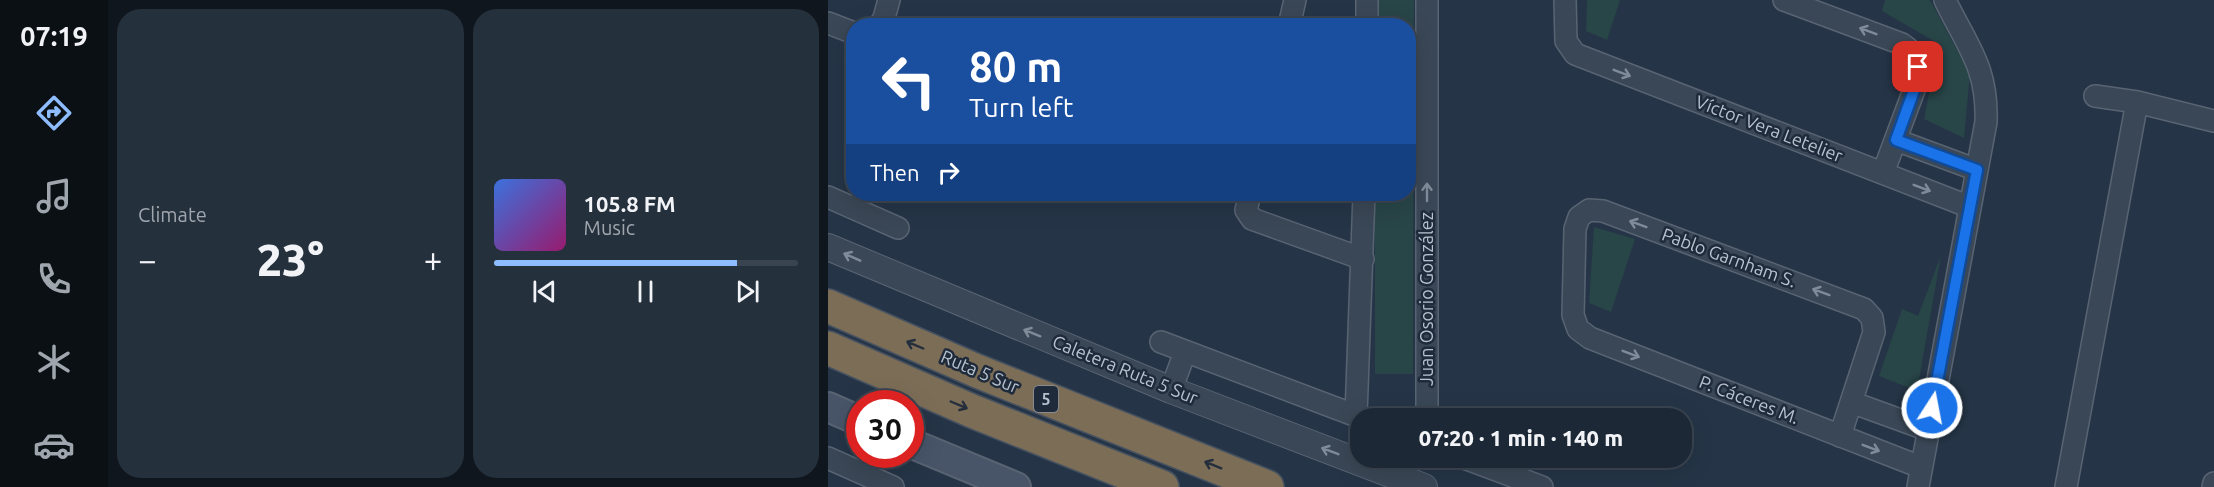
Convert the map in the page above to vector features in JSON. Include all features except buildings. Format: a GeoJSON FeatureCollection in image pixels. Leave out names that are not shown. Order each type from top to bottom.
{"type":"FeatureCollection","features":[{"type":"Feature","properties":{"kind":"highway","name":"Ruta 5 Sur"},"geometry":{"type":"LineString","coordinates":[[828,306],[977,371],[1267,487]]}},
{"type":"Feature","properties":{"kind":"highway","name":"5"},"geometry":{"type":"LineString","coordinates":[[828,348],[993,420],[1162,487]]}},
{"type":"Feature","properties":{"kind":"main road"},"geometry":{"type":"LineString","coordinates":[[828,407],[846,415]]}},
{"type":"Feature","properties":{"kind":"main road"},"geometry":{"type":"LineString","coordinates":[[924,449],[1016,487]]}},
{"type":"Feature","properties":{"kind":"street"},"geometry":{"type":"LineString","coordinates":[[884,18],[889,0]]}},
{"type":"Feature","properties":{"kind":"street"},"geometry":{"type":"LineString","coordinates":[[1291,18],[1295,0]]}},
{"type":"Feature","properties":{"kind":"street"},"geometry":{"type":"LineString","coordinates":[[1366,18],[1367,0]]}},
{"type":"Feature","properties":{"kind":"street","name":"Juan Osorio González"},"geometry":{"type":"LineString","coordinates":[[1427,0],[1427,408]]}},
{"type":"Feature","properties":{"kind":"street","name":"Víctor Vera Letelier"},"geometry":{"type":"LineString","coordinates":[[1565,0],[1565,34],[1570,48],[1583,58],[1970,207]]}},
{"type":"Feature","properties":{"kind":"street"},"geometry":{"type":"LineString","coordinates":[[1784,0],[1902,44],[1913,53],[1918,67],[1917,82],[1883,173]]}},
{"type":"Feature","properties":{"kind":"street"},"geometry":{"type":"LineString","coordinates":[[1919,477],[1986,122],[1986,90],[1977,60],[1945,0]]}},
{"type":"Feature","properties":{"kind":"street"},"geometry":{"type":"LineString","coordinates":[[828,23],[846,30]]}},
{"type":"Feature","properties":{"kind":"street"},"geometry":{"type":"LineString","coordinates":[[2095,96],[2137,102],[2214,121]]}},
{"type":"Feature","properties":{"kind":"street"},"geometry":{"type":"LineString","coordinates":[[2066,487],[2137,102]]}},
{"type":"Feature","properties":{"kind":"street"},"geometry":{"type":"LineString","coordinates":[[1896,140],[1977,170]]}},
{"type":"Feature","properties":{"kind":"street"},"geometry":{"type":"LineString","coordinates":[[828,197],[898,228]]}},
{"type":"Feature","properties":{"kind":"street"},"geometry":{"type":"LineString","coordinates":[[1248,201],[1246,210],[1252,219],[1363,259]]}},
{"type":"Feature","properties":{"kind":"street"},"geometry":{"type":"LineString","coordinates":[[1359,408],[1364,201]]}},
{"type":"Feature","properties":{"kind":"street","name":"Pablo Garnham S."},"geometry":{"type":"LineString","coordinates":[[1578,329],[1574,315],[1576,223],[1583,213],[1589,210],[1603,211],[1859,306],[1869,313],[1874,332],[1851,402]]}},
{"type":"Feature","properties":{"kind":"street","name":"Caletera Ruta 5 Sur"},"geometry":{"type":"LineString","coordinates":[[828,247],[1171,390],[1424,487]]}},
{"type":"Feature","properties":{"kind":"street","name":"P. Cáceres M."},"geometry":{"type":"LineString","coordinates":[[1578,329],[1590,339],[1840,436],[1919,477]]}},
{"type":"Feature","properties":{"kind":"street"},"geometry":{"type":"LineString","coordinates":[[1161,342],[1350,414]]}},
{"type":"Feature","properties":{"kind":"street"},"geometry":{"type":"LineString","coordinates":[[1171,390],[1185,352]]}},
{"type":"Feature","properties":{"kind":"street"},"geometry":{"type":"LineString","coordinates":[[1840,436],[1851,402],[1928,430]]}},
{"type":"Feature","properties":{"kind":"street"},"geometry":{"type":"LineString","coordinates":[[828,458],[893,487]]}},
{"type":"Feature","properties":{"kind":"street"},"geometry":{"type":"LineString","coordinates":[[1491,468],[1542,487]]}},
{"type":"Feature","properties":{"kind":"green space"},"geometry":{"type":"Polygon","coordinates":[[[1376,0],[1414,0],[1414,18],[1376,18],[1376,0]]]}},
{"type":"Feature","properties":{"kind":"green space"},"geometry":{"type":"Polygon","coordinates":[[[1587,0],[1620,0],[1607,40],[1586,31],[1587,0]]]}},
{"type":"Feature","properties":{"kind":"green space"},"geometry":{"type":"Polygon","coordinates":[[[1885,0],[1930,0],[1970,74],[1964,138],[1924,119],[1939,44],[1882,11],[1885,0]]]}},
{"type":"Feature","properties":{"kind":"green space"},"geometry":{"type":"Polygon","coordinates":[[[1375,201],[1413,201],[1413,374],[1375,374],[1375,201]]]}},
{"type":"Feature","properties":{"kind":"green space"},"geometry":{"type":"Polygon","coordinates":[[[1594,227],[1635,239],[1611,312],[1589,303],[1594,227]]]}},
{"type":"Feature","properties":{"kind":"green space"},"geometry":{"type":"Polygon","coordinates":[[[1941,255],[1917,391],[1879,376],[1902,309],[1918,316],[1941,255]]]}},
{"type":"Feature","properties":{"kind":"route"},"geometry":{"type":"LineString","coordinates":[[1918,67],[1917,82],[1896,140],[1977,170],[1932,408]]}}]}
